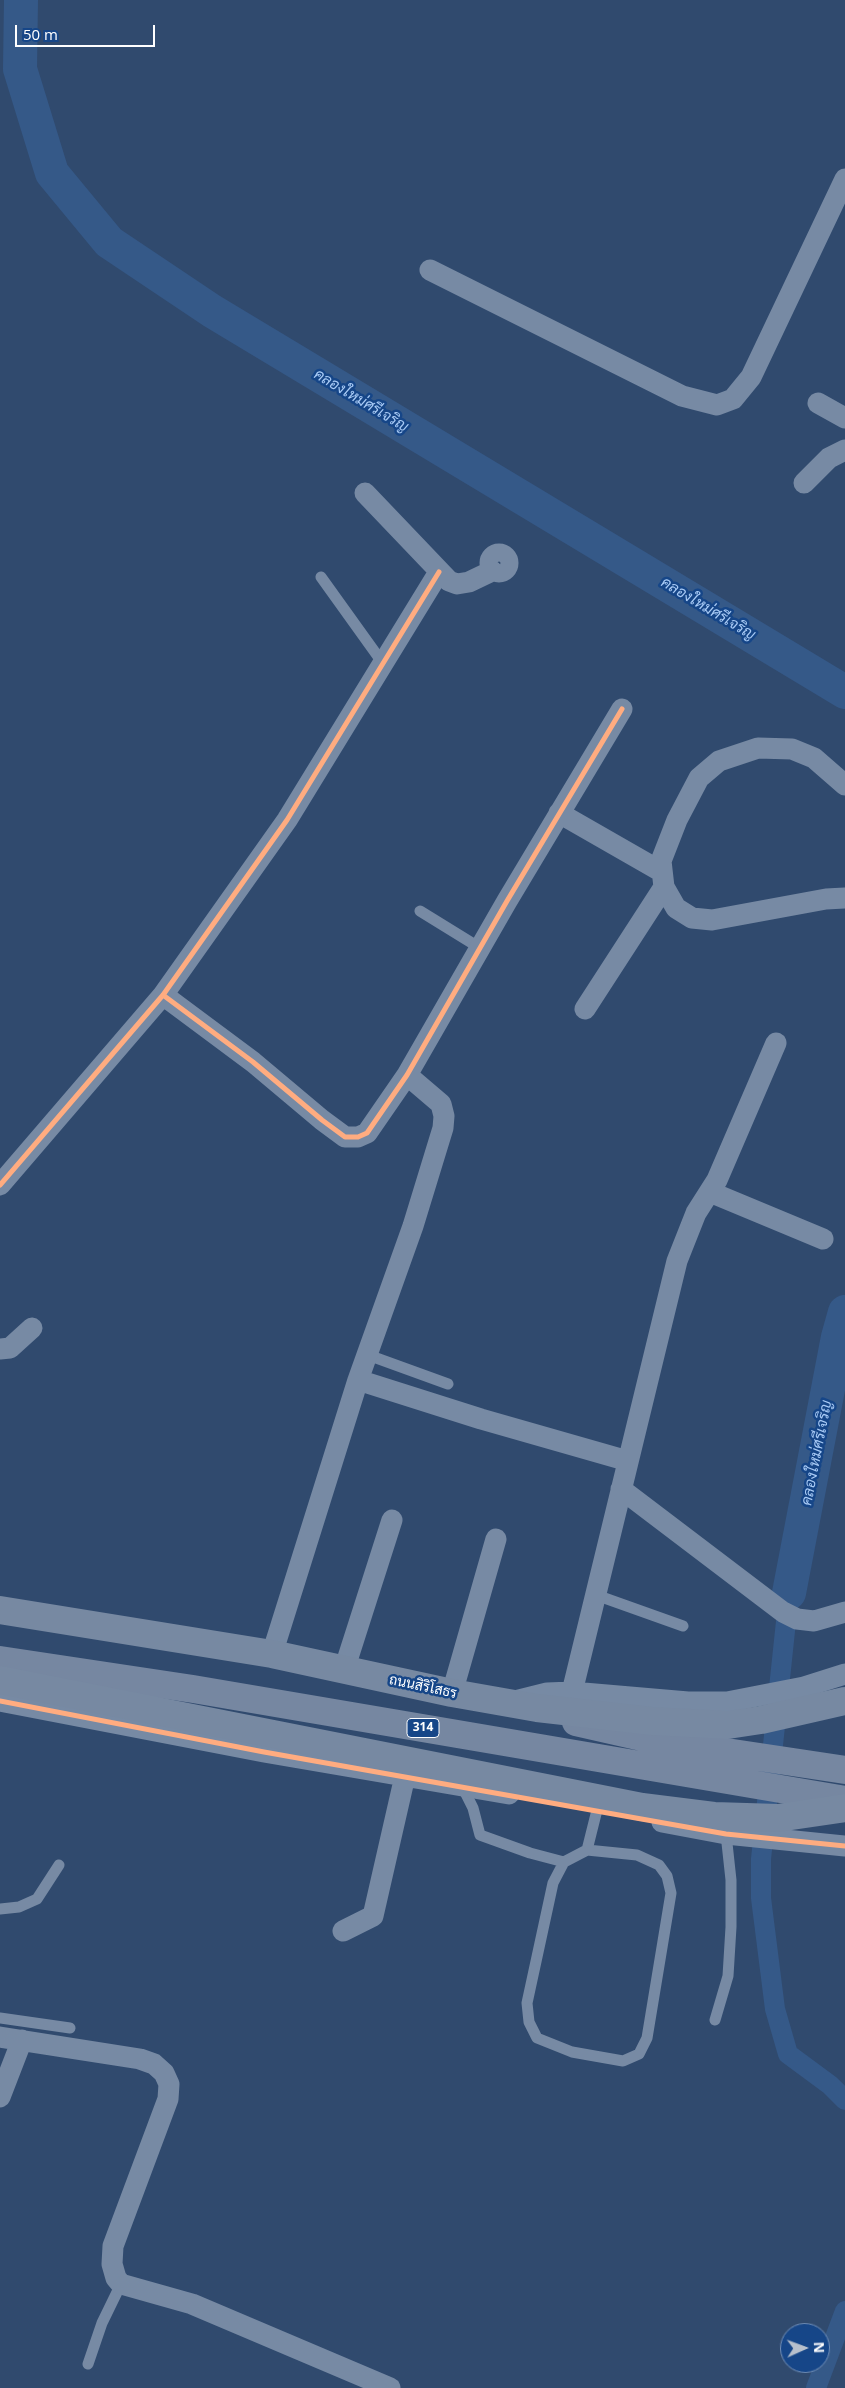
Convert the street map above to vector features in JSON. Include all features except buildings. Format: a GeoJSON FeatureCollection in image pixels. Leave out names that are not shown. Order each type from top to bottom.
{"type":"FeatureCollection","features":[{"type":"Feature","properties":{"kind":"highway","name":"ถนนสิริโสธร"},"geometry":{"type":"LineString","coordinates":[[0,1610],[272,1654],[452,1693],[536,1708]]}},
{"type":"Feature","properties":{"kind":"highway"},"geometry":{"type":"LineString","coordinates":[[0,1680],[642,1806],[714,1816],[778,1818],[845,1808]]}},
{"type":"Feature","properties":{"kind":"highway"},"geometry":{"type":"LineString","coordinates":[[536,1708],[652,1721],[728,1725],[761,1720],[845,1701]]}},
{"type":"Feature","properties":{"kind":"main road","name":"314"},"geometry":{"type":"LineString","coordinates":[[0,1660],[193,1689],[845,1800]]}},
{"type":"Feature","properties":{"kind":"main road","name":"ถนนสิริโสธร"},"geometry":{"type":"LineString","coordinates":[[536,1708],[580,1723],[673,1744],[845,1770]]}},
{"type":"Feature","properties":{"kind":"street"},"geometry":{"type":"LineString","coordinates":[[430,270],[682,396],[717,405],[733,399],[751,377],[845,180]]}},
{"type":"Feature","properties":{"kind":"street"},"geometry":{"type":"LineString","coordinates":[[818,404],[845,418]]}},
{"type":"Feature","properties":{"kind":"street"},"geometry":{"type":"LineString","coordinates":[[804,483],[829,458],[845,450]]}},
{"type":"Feature","properties":{"kind":"street"},"geometry":{"type":"LineString","coordinates":[[365,493],[439,572],[450,581],[457,584],[469,582],[492,570]]}},
{"type":"Feature","properties":{"kind":"street"},"geometry":{"type":"LineString","coordinates":[[0,1185],[163,995],[287,820],[382,662],[439,572]]}},
{"type":"Feature","properties":{"kind":"street"},"geometry":{"type":"LineString","coordinates":[[163,995],[253,1062],[345,1137],[358,1137],[367,1132],[407,1076],[480,948],[622,709]]}},
{"type":"Feature","properties":{"kind":"street"},"geometry":{"type":"LineString","coordinates":[[838,898],[712,920],[692,918],[676,908],[663,879],[660,861],[677,820],[699,778],[719,761],[758,748],[792,749],[814,758],[845,785]]}},
{"type":"Feature","properties":{"kind":"street"},"geometry":{"type":"LineString","coordinates":[[560,813],[663,879]]}},
{"type":"Feature","properties":{"kind":"street"},"geometry":{"type":"LineString","coordinates":[[585,1009],[663,879]]}},
{"type":"Feature","properties":{"kind":"street"},"geometry":{"type":"LineString","coordinates":[[572,1692],[677,1261],[696,1213],[718,1180],[776,1044]]}},
{"type":"Feature","properties":{"kind":"street"},"geometry":{"type":"LineString","coordinates":[[272,1654],[358,1380],[413,1226],[443,1128],[444,1116],[441,1104],[407,1076]]}},
{"type":"Feature","properties":{"kind":"street"},"geometry":{"type":"LineString","coordinates":[[710,1192],[823,1239]]}},
{"type":"Feature","properties":{"kind":"street"},"geometry":{"type":"LineString","coordinates":[[0,1349],[10,1348],[32,1328]]}},
{"type":"Feature","properties":{"kind":"street"},"geometry":{"type":"LineString","coordinates":[[358,1380],[481,1419],[628,1461]]}},
{"type":"Feature","properties":{"kind":"street"},"geometry":{"type":"LineString","coordinates":[[622,1489],[783,1612],[797,1620],[814,1621],[845,1612]]}},
{"type":"Feature","properties":{"kind":"street"},"geometry":{"type":"LineString","coordinates":[[344,1670],[392,1520]]}},
{"type":"Feature","properties":{"kind":"street"},"geometry":{"type":"LineString","coordinates":[[452,1693],[496,1540]]}},
{"type":"Feature","properties":{"kind":"street"},"geometry":{"type":"LineString","coordinates":[[508,1703],[548,1693],[572,1692],[688,1702],[727,1702],[804,1687],[845,1674]]}},
{"type":"Feature","properties":{"kind":"street"},"geometry":{"type":"LineString","coordinates":[[0,1701],[264,1752],[726,1834],[845,1846]]}},
{"type":"Feature","properties":{"kind":"street"},"geometry":{"type":"LineString","coordinates":[[343,1931],[373,1916],[405,1776]]}},
{"type":"Feature","properties":{"kind":"street"},"geometry":{"type":"LineString","coordinates":[[0,2097],[8,2031],[140,2059],[154,2064],[164,2073],[167,2079],[169,2084],[168,2099],[112,2246],[112,2264],[116,2278],[121,2284],[192,2304],[390,2388]]}},
{"type":"Feature","properties":{"kind":"lane"},"geometry":{"type":"LineString","coordinates":[[322,577],[382,662]]}},
{"type":"Feature","properties":{"kind":"lane"},"geometry":{"type":"LineString","coordinates":[[420,911],[480,948]]}},
{"type":"Feature","properties":{"kind":"lane"},"geometry":{"type":"LineString","coordinates":[[368,1355],[448,1384]]}},
{"type":"Feature","properties":{"kind":"lane"},"geometry":{"type":"LineString","coordinates":[[596,1595],[683,1626]]}},
{"type":"Feature","properties":{"kind":"lane"},"geometry":{"type":"LineString","coordinates":[[462,1786],[473,1808],[480,1835],[530,1853],[564,1862]]}},
{"type":"Feature","properties":{"kind":"lane"},"geometry":{"type":"LineString","coordinates":[[587,1850],[597,1810]]}},
{"type":"Feature","properties":{"kind":"lane"},"geometry":{"type":"LineString","coordinates":[[715,2020],[728,1976],[732,1927],[731,1880],[726,1834]]}},
{"type":"Feature","properties":{"kind":"lane"},"geometry":{"type":"LineString","coordinates":[[587,1850],[637,1854],[659,1865],[667,1876],[670,1893],[648,2038],[639,2054],[623,2061],[572,2052],[537,2038],[529,2022],[527,2003],[553,1883],[564,1862],[587,1850]]}},
{"type":"Feature","properties":{"kind":"lane"},"geometry":{"type":"LineString","coordinates":[[0,1909],[19,1907],[37,1899],[59,1865]]}},
{"type":"Feature","properties":{"kind":"lane"},"geometry":{"type":"LineString","coordinates":[[8,2031],[70,2028]]}},
{"type":"Feature","properties":{"kind":"lane"},"geometry":{"type":"LineString","coordinates":[[88,2364],[106,2314],[121,2284]]}},
{"type":"Feature","properties":{"kind":"waterway","name":"คลองใหม่ศรีเจริญ"},"geometry":{"type":"LineString","coordinates":[[21,0],[20,69],[52,173],[109,242],[212,311],[845,692]]}},
{"type":"Feature","properties":{"kind":"waterway","name":"คลองใหม่ศรีเจริญ"},"geometry":{"type":"LineString","coordinates":[[789,1593],[838,1337],[845,1312]]}},
{"type":"Feature","properties":{"kind":"waterway"},"geometry":{"type":"LineString","coordinates":[[789,1593],[761,1859],[761,1898],[775,2009],[788,2054],[830,2085],[845,2100]]}},
{"type":"Feature","properties":{"kind":"waterway"},"geometry":{"type":"LineString","coordinates":[[816,2388],[845,2311]]}},
{"type":"Feature","properties":{"kind":"cycle path"},"geometry":{"type":"LineString","coordinates":[[0,1185],[163,995],[287,820],[439,572]]}},
{"type":"Feature","properties":{"kind":"cycle path"},"geometry":{"type":"LineString","coordinates":[[163,995],[253,1062],[345,1137],[358,1137],[367,1133],[407,1075],[507,901],[622,709]]}},
{"type":"Feature","properties":{"kind":"cycle path"},"geometry":{"type":"LineString","coordinates":[[0,1701],[264,1752],[726,1834],[845,1846]]}}]}
